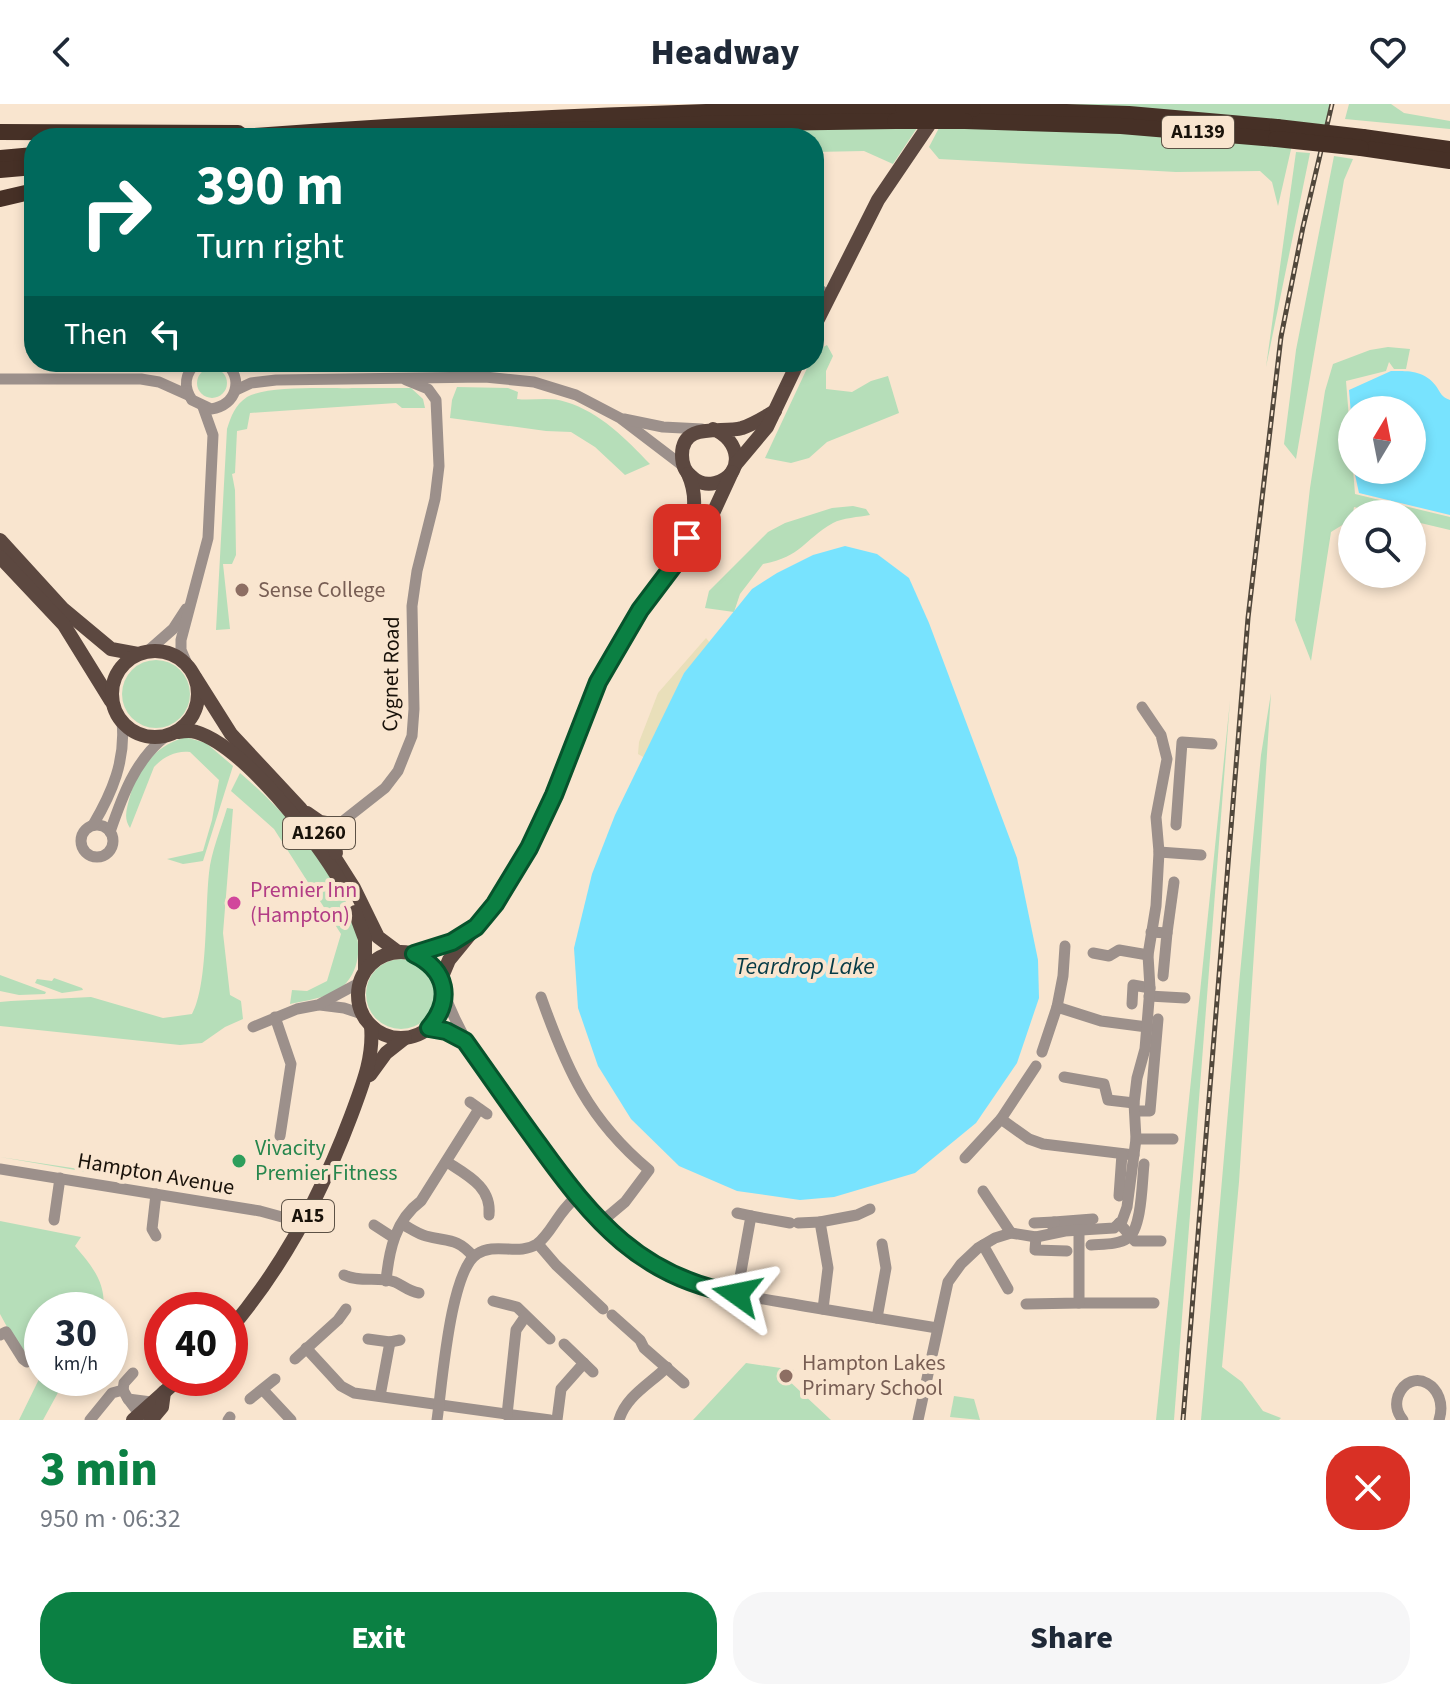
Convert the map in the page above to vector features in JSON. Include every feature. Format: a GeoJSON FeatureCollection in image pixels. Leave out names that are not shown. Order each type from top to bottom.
{"type":"FeatureCollection","features":[{"type":"Feature","properties":{"kind":"highway","name":"A1139"},"geometry":{"type":"LineString","coordinates":[[620,128],[899,114]]}},
{"type":"Feature","properties":{"kind":"highway","name":"A1139"},"geometry":{"type":"LineString","coordinates":[[378,128],[548,118],[899,114],[1082,118],[1362,142],[1450,161]]}},
{"type":"Feature","properties":{"kind":"highway"},"geometry":{"type":"LineString","coordinates":[[0,132],[24,132]]}},
{"type":"Feature","properties":{"kind":"highway","name":"A1139"},"geometry":{"type":"LineString","coordinates":[[1362,142],[1387,140],[1450,146]]}},
{"type":"Feature","properties":{"kind":"highway"},"geometry":{"type":"LineString","coordinates":[[0,158],[24,156]]}},
{"type":"Feature","properties":{"kind":"highway"},"geometry":{"type":"LineString","coordinates":[[0,170],[24,168]]}},
{"type":"Feature","properties":{"kind":"highway"},"geometry":{"type":"LineString","coordinates":[[0,199],[24,193]]}},
{"type":"Feature","properties":{"kind":"main road"},"geometry":{"type":"LineString","coordinates":[[824,305],[878,200],[944,104]]}},
{"type":"Feature","properties":{"kind":"main road"},"geometry":{"type":"LineString","coordinates":[[686,470],[702,483],[710,484],[726,478],[767,427],[793,372]]}},
{"type":"Feature","properties":{"kind":"main road"},"geometry":{"type":"LineString","coordinates":[[680,557],[695,512],[695,492],[682,450],[685,442],[691,436],[709,429],[742,428],[775,411]]}},
{"type":"Feature","properties":{"kind":"main road"},"geometry":{"type":"LineString","coordinates":[[443,985],[425,959],[398,952],[385,954],[362,976],[358,1004],[366,1020],[392,1038],[418,1035],[438,1018],[443,1005],[443,985],[449,960],[495,904],[529,848],[554,795],[598,682],[640,610],[709,522],[734,468],[734,446],[722,432],[709,429]]}},
{"type":"Feature","properties":{"kind":"main road"},"geometry":{"type":"LineString","coordinates":[[0,540],[63,609],[111,649],[173,654],[187,664],[199,689],[194,714],[171,734],[141,736],[122,722],[64,625],[0,557]]}},
{"type":"Feature","properties":{"kind":"main road"},"geometry":{"type":"LineString","coordinates":[[113,705],[112,692],[119,669],[143,653]]}},
{"type":"Feature","properties":{"kind":"main road","name":"A1260"},"geometry":{"type":"LineString","coordinates":[[195,677],[231,734],[300,808],[338,860],[378,937],[398,952]]}},
{"type":"Feature","properties":{"kind":"main road","name":"A1260"},"geometry":{"type":"LineString","coordinates":[[171,734],[193,730],[223,746],[293,815],[339,879],[362,926],[362,976]]}},
{"type":"Feature","properties":{"kind":"main road"},"geometry":{"type":"LineString","coordinates":[[300,808],[320,822],[338,825],[333,839],[338,860]]}},
{"type":"Feature","properties":{"kind":"main road"},"geometry":{"type":"LineString","coordinates":[[414,954],[452,942],[476,927]]}},
{"type":"Feature","properties":{"kind":"main road","name":"A15"},"geometry":{"type":"LineString","coordinates":[[248,1308],[304,1223],[336,1157],[371,1056],[366,1020]]}},
{"type":"Feature","properties":{"kind":"main road","name":"A15"},"geometry":{"type":"LineString","coordinates":[[361,1089],[386,1053],[405,1038]]}},
{"type":"Feature","properties":{"kind":"main road"},"geometry":{"type":"LineString","coordinates":[[142,1419],[151,1402],[159,1396]]}},
{"type":"Feature","properties":{"kind":"main road"},"geometry":{"type":"LineString","coordinates":[[142,1419],[162,1407],[163,1396]]}},
{"type":"Feature","properties":{"kind":"street"},"geometry":{"type":"LineString","coordinates":[[824,293],[828,296]]}},
{"type":"Feature","properties":{"kind":"street"},"geometry":{"type":"LineString","coordinates":[[0,379],[92,378],[159,382],[177,378],[185,372]]}},
{"type":"Feature","properties":{"kind":"street"},"geometry":{"type":"LineString","coordinates":[[188,395],[186,387],[191,372]]}},
{"type":"Feature","properties":{"kind":"street"},"geometry":{"type":"LineString","coordinates":[[233,372],[236,390]]}},
{"type":"Feature","properties":{"kind":"street"},"geometry":{"type":"LineString","coordinates":[[239,372],[245,376],[276,380]]}},
{"type":"Feature","properties":{"kind":"street"},"geometry":{"type":"LineString","coordinates":[[187,664],[181,650],[181,640],[208,538],[213,435],[225,404],[236,390],[251,383],[276,380],[443,375],[463,378]]}},
{"type":"Feature","properties":{"kind":"street"},"geometry":{"type":"LineString","coordinates":[[380,378],[512,378],[552,386],[620,418],[686,470]]}},
{"type":"Feature","properties":{"kind":"street"},"geometry":{"type":"LineString","coordinates":[[406,380],[428,389],[436,400],[446,385],[463,378]]}},
{"type":"Feature","properties":{"kind":"street"},"geometry":{"type":"LineString","coordinates":[[159,382],[188,395],[203,407],[213,435]]}},
{"type":"Feature","properties":{"kind":"street","name":"Cygnet Road"},"geometry":{"type":"LineString","coordinates":[[338,825],[385,788],[398,771],[412,736],[412,606],[439,466],[436,400]]}},
{"type":"Feature","properties":{"kind":"street"},"geometry":{"type":"LineString","coordinates":[[203,407],[218,408],[225,404]]}},
{"type":"Feature","properties":{"kind":"street"},"geometry":{"type":"LineString","coordinates":[[620,418],[663,427],[709,429]]}},
{"type":"Feature","properties":{"kind":"street"},"geometry":{"type":"LineString","coordinates":[[143,653],[173,629],[197,583]]}},
{"type":"Feature","properties":{"kind":"street"},"geometry":{"type":"LineString","coordinates":[[1119,1196],[1128,1154],[1136,1139],[1134,1107],[1145,1049],[1150,992],[1148,955],[1159,852],[1156,817],[1167,759],[1161,735],[1142,707]]}},
{"type":"Feature","properties":{"kind":"street"},"geometry":{"type":"LineString","coordinates":[[93,825],[103,826],[110,832],[113,841],[108,853],[100,857],[90,856],[83,850],[80,838],[84,830],[93,825],[117,777],[124,743],[122,722]]}},
{"type":"Feature","properties":{"kind":"street"},"geometry":{"type":"LineString","coordinates":[[110,832],[135,771],[155,745],[171,734]]}},
{"type":"Feature","properties":{"kind":"street"},"geometry":{"type":"LineString","coordinates":[[1176,825],[1182,742],[1212,744]]}},
{"type":"Feature","properties":{"kind":"street"},"geometry":{"type":"LineString","coordinates":[[1166,772],[1181,775]]}},
{"type":"Feature","properties":{"kind":"street"},"geometry":{"type":"LineString","coordinates":[[1159,852],[1201,855]]}},
{"type":"Feature","properties":{"kind":"street"},"geometry":{"type":"LineString","coordinates":[[1163,976],[1174,882]]}},
{"type":"Feature","properties":{"kind":"street"},"geometry":{"type":"LineString","coordinates":[[1151,932],[1167,933]]}},
{"type":"Feature","properties":{"kind":"street"},"geometry":{"type":"LineString","coordinates":[[1042,1052],[1057,1007],[1065,946]]}},
{"type":"Feature","properties":{"kind":"street"},"geometry":{"type":"LineString","coordinates":[[1093,953],[1109,956],[1119,950],[1148,955]]}},
{"type":"Feature","properties":{"kind":"street"},"geometry":{"type":"LineString","coordinates":[[318,1005],[362,976]]}},
{"type":"Feature","properties":{"kind":"street"},"geometry":{"type":"LineString","coordinates":[[443,985],[454,1021],[465,1041],[577,1197],[631,1251],[662,1270],[705,1289],[937,1328]]}},
{"type":"Feature","properties":{"kind":"street"},"geometry":{"type":"LineString","coordinates":[[1132,1004],[1133,985],[1150,992],[1185,998]]}},
{"type":"Feature","properties":{"kind":"street"},"geometry":{"type":"LineString","coordinates":[[541,1001],[563,1059],[583,1096],[615,1139],[649,1170],[625,1202],[600,1223]]}},
{"type":"Feature","properties":{"kind":"street"},"geometry":{"type":"LineString","coordinates":[[253,1027],[297,1009],[318,1005],[344,1008],[366,1020]]}},
{"type":"Feature","properties":{"kind":"street"},"geometry":{"type":"LineString","coordinates":[[1057,1007],[1101,1021],[1147,1027]]}},
{"type":"Feature","properties":{"kind":"street"},"geometry":{"type":"LineString","coordinates":[[275,1017],[291,1064],[280,1136]]}},
{"type":"Feature","properties":{"kind":"street"},"geometry":{"type":"LineString","coordinates":[[1064,1077],[1104,1084],[1108,1100],[1150,1111],[1158,1019]]}},
{"type":"Feature","properties":{"kind":"street"},"geometry":{"type":"LineString","coordinates":[[429,1028],[446,1031],[465,1041]]}},
{"type":"Feature","properties":{"kind":"street"},"geometry":{"type":"LineString","coordinates":[[965,1158],[1001,1119],[1036,1066]]}},
{"type":"Feature","properties":{"kind":"street"},"geometry":{"type":"LineString","coordinates":[[1140,1067],[1154,1070]]}},
{"type":"Feature","properties":{"kind":"street"},"geometry":{"type":"LineString","coordinates":[[386,1281],[394,1238],[411,1209],[421,1201],[447,1162],[478,1108]]}},
{"type":"Feature","properties":{"kind":"street"},"geometry":{"type":"LineString","coordinates":[[1001,1119],[1029,1139],[1043,1144],[1128,1154]]}},
{"type":"Feature","properties":{"kind":"street"},"geometry":{"type":"LineString","coordinates":[[1136,1139],[1173,1139]]}},
{"type":"Feature","properties":{"kind":"street"},"geometry":{"type":"LineString","coordinates":[[1034,1223],[1079,1230],[1114,1228],[1127,1207],[1128,1154]]}},
{"type":"Feature","properties":{"kind":"street"},"geometry":{"type":"LineString","coordinates":[[447,1162],[473,1176],[490,1204],[489,1215]]}},
{"type":"Feature","properties":{"kind":"street"},"geometry":{"type":"LineString","coordinates":[[1091,1245],[1120,1243],[1132,1237],[1137,1226],[1144,1164]]}},
{"type":"Feature","properties":{"kind":"street","name":"Hampton Avenue"},"geometry":{"type":"LineString","coordinates":[[0,1169],[260,1211],[304,1223]]}},
{"type":"Feature","properties":{"kind":"street"},"geometry":{"type":"LineString","coordinates":[[54,1220],[60,1178]]}},
{"type":"Feature","properties":{"kind":"street"},"geometry":{"type":"LineString","coordinates":[[983,1191],[1011,1233]]}},
{"type":"Feature","properties":{"kind":"street"},"geometry":{"type":"LineString","coordinates":[[156,1194],[152,1229],[156,1236]]}},
{"type":"Feature","properties":{"kind":"street"},"geometry":{"type":"LineString","coordinates":[[437,1420],[456,1289],[473,1256],[492,1248],[522,1250],[538,1244],[564,1207],[577,1197]]}},
{"type":"Feature","properties":{"kind":"street"},"geometry":{"type":"LineString","coordinates":[[737,1213],[794,1223],[820,1222],[857,1215],[870,1209]]}},
{"type":"Feature","properties":{"kind":"street"},"geometry":{"type":"LineString","coordinates":[[737,1294],[751,1216]]}},
{"type":"Feature","properties":{"kind":"street"},"geometry":{"type":"LineString","coordinates":[[918,1420],[948,1282],[961,1264],[983,1245],[1004,1234],[1036,1237],[1054,1228],[1093,1219]]}},
{"type":"Feature","properties":{"kind":"street"},"geometry":{"type":"LineString","coordinates":[[820,1222],[828,1268],[823,1309]]}},
{"type":"Feature","properties":{"kind":"street"},"geometry":{"type":"LineString","coordinates":[[1119,1223],[1135,1241],[1161,1241]]}},
{"type":"Feature","properties":{"kind":"street"},"geometry":{"type":"LineString","coordinates":[[402,1224],[424,1236],[453,1240],[473,1256]]}},
{"type":"Feature","properties":{"kind":"street"},"geometry":{"type":"LineString","coordinates":[[374,1225],[394,1238]]}},
{"type":"Feature","properties":{"kind":"street"},"geometry":{"type":"LineString","coordinates":[[1079,1230],[1079,1303]]}},
{"type":"Feature","properties":{"kind":"street"},"geometry":{"type":"LineString","coordinates":[[1036,1237],[1031,1250],[1067,1251]]}},
{"type":"Feature","properties":{"kind":"street"},"geometry":{"type":"LineString","coordinates":[[538,1244],[570,1282],[608,1312],[684,1383]]}},
{"type":"Feature","properties":{"kind":"street"},"geometry":{"type":"LineString","coordinates":[[877,1318],[886,1268],[882,1244]]}},
{"type":"Feature","properties":{"kind":"street"},"geometry":{"type":"LineString","coordinates":[[983,1245],[1008,1289]]}},
{"type":"Feature","properties":{"kind":"street"},"geometry":{"type":"LineString","coordinates":[[344,1275],[355,1281],[386,1281],[419,1293]]}},
{"type":"Feature","properties":{"kind":"street"},"geometry":{"type":"LineString","coordinates":[[1026,1304],[1079,1303],[1132,1297],[1154,1303]]}},
{"type":"Feature","properties":{"kind":"street"},"geometry":{"type":"LineString","coordinates":[[493,1301],[517,1307],[550,1339]]}},
{"type":"Feature","properties":{"kind":"street"},"geometry":{"type":"LineString","coordinates":[[295,1359],[346,1309]]}},
{"type":"Feature","properties":{"kind":"street"},"geometry":{"type":"LineString","coordinates":[[510,1417],[516,1330],[525,1317]]}},
{"type":"Feature","properties":{"kind":"street"},"geometry":{"type":"LineString","coordinates":[[0,1335],[6,1332],[24,1360]]}},
{"type":"Feature","properties":{"kind":"street"},"geometry":{"type":"LineString","coordinates":[[368,1339],[395,1341],[380,1396]]}},
{"type":"Feature","properties":{"kind":"street"},"geometry":{"type":"LineString","coordinates":[[557,1420],[561,1389],[588,1368],[564,1344]]}},
{"type":"Feature","properties":{"kind":"street"},"geometry":{"type":"LineString","coordinates":[[306,1348],[347,1391],[510,1417],[550,1420]]}},
{"type":"Feature","properties":{"kind":"street"},"geometry":{"type":"LineString","coordinates":[[619,1420],[624,1407],[667,1367]]}},
{"type":"Feature","properties":{"kind":"street"},"geometry":{"type":"LineString","coordinates":[[128,1379],[133,1373]]}},
{"type":"Feature","properties":{"kind":"street"},"geometry":{"type":"LineString","coordinates":[[250,1399],[275,1379]]}},
{"type":"Feature","properties":{"kind":"street"},"geometry":{"type":"LineString","coordinates":[[1403,1420],[1396,1403],[1400,1392],[1409,1383],[1420,1380],[1432,1383],[1441,1391],[1447,1405],[1439,1420]]}},
{"type":"Feature","properties":{"kind":"street"},"geometry":{"type":"LineString","coordinates":[[263,1390],[291,1420]]}},
{"type":"Feature","properties":{"kind":"street"},"geometry":{"type":"LineString","coordinates":[[90,1420],[110,1396]]}},
{"type":"Feature","properties":{"kind":"street"},"geometry":{"type":"LineString","coordinates":[[127,1396],[142,1419]]}},
{"type":"Feature","properties":{"kind":"street"},"geometry":{"type":"LineString","coordinates":[[128,1396],[151,1402]]}},
{"type":"Feature","properties":{"kind":"street"},"geometry":{"type":"LineString","coordinates":[[1439,1420],[1450,1418]]}},
{"type":"Feature","properties":{"kind":"green space"},"geometry":{"type":"Polygon","coordinates":[[[1050,104],[1332,104],[1327,125],[1113,106],[1050,104]]]}},
{"type":"Feature","properties":{"kind":"green space"},"geometry":{"type":"Polygon","coordinates":[[[1349,104],[1391,104],[1404,113],[1450,121],[1450,129],[1345,119],[1349,104]]]}},
{"type":"Feature","properties":{"kind":"green space"},"geometry":{"type":"Polygon","coordinates":[[[919,125],[893,164],[864,151],[824,152],[823,128],[919,125]]]}},
{"type":"Feature","properties":{"kind":"green space"},"geometry":{"type":"Polygon","coordinates":[[[940,126],[1050,127],[1292,145],[1278,206],[1272,182],[1260,171],[1176,172],[939,159],[929,147],[940,126]]]}},
{"type":"Feature","properties":{"kind":"green space"},"geometry":{"type":"Polygon","coordinates":[[[1296,152],[1310,153],[1266,367],[1296,152]]]}},
{"type":"Feature","properties":{"kind":"green space"},"geometry":{"type":"Polygon","coordinates":[[[1334,156],[1353,159],[1344,180],[1296,459],[1284,444],[1296,350],[1334,156]]]}},
{"type":"Feature","properties":{"kind":"green space"},"geometry":{"type":"Polygon","coordinates":[[[827,345],[833,356],[826,371],[826,389],[852,392],[888,376],[899,413],[827,442],[809,458],[791,463],[765,458],[805,372],[824,372],[824,347],[827,345]]]}},
{"type":"Feature","properties":{"kind":"green space"},"geometry":{"type":"Polygon","coordinates":[[[1388,347],[1410,349],[1406,369],[1394,369],[1389,362],[1386,371],[1346,381],[1347,396],[1338,396],[1338,484],[1354,484],[1355,494],[1380,500],[1338,500],[1338,528],[1331,532],[1311,661],[1295,620],[1325,391],[1333,364],[1370,350],[1388,347]]]}},
{"type":"Feature","properties":{"kind":"green space"},"geometry":{"type":"Polygon","coordinates":[[[203,372],[221,372],[226,377],[226,389],[218,397],[206,397],[198,389],[198,377],[203,372]]]}},
{"type":"Feature","properties":{"kind":"green space"},"geometry":{"type":"Polygon","coordinates":[[[457,387],[508,388],[518,392],[517,399],[566,402],[612,428],[650,464],[625,475],[595,447],[571,432],[450,418],[457,387]]]}},
{"type":"Feature","properties":{"kind":"green space"},"geometry":{"type":"Polygon","coordinates":[[[300,388],[411,388],[423,399],[425,408],[402,408],[396,403],[250,413],[247,429],[237,431],[235,473],[232,474],[236,555],[232,564],[223,564],[230,629],[216,630],[227,429],[239,404],[257,393],[300,388]]]}},
{"type":"Feature","properties":{"kind":"green space"},"geometry":{"type":"Polygon","coordinates":[[[853,506],[866,509],[870,515],[833,523],[795,552],[763,564],[740,594],[734,612],[705,608],[709,591],[768,532],[785,523],[832,508],[853,506]]]}},
{"type":"Feature","properties":{"kind":"green space"},"geometry":{"type":"Polygon","coordinates":[[[1426,511],[1450,517],[1450,530],[1426,524],[1426,511]]]}},
{"type":"Feature","properties":{"kind":"green space"},"geometry":{"type":"Polygon","coordinates":[[[156,660],[180,670],[190,694],[180,718],[156,728],[132,718],[122,694],[132,670],[156,660]]]}},
{"type":"Feature","properties":{"kind":"green space"},"geometry":{"type":"Polygon","coordinates":[[[1271,693],[1239,1182],[1222,1367],[1242,1382],[1263,1411],[1281,1418],[1201,1420],[1261,755],[1271,693]]]}},
{"type":"Feature","properties":{"kind":"green space"},"geometry":{"type":"Polygon","coordinates":[[[1230,701],[1174,1420],[1156,1420],[1230,701]]]}},
{"type":"Feature","properties":{"kind":"green space"},"geometry":{"type":"Polygon","coordinates":[[[185,737],[206,743],[233,766],[203,861],[183,864],[167,859],[203,851],[219,780],[190,752],[170,755],[154,767],[130,828],[126,817],[133,786],[143,767],[165,746],[185,737]]]}},
{"type":"Feature","properties":{"kind":"green space"},"geometry":{"type":"Polygon","coordinates":[[[240,773],[305,839],[345,899],[356,929],[358,958],[347,982],[328,994],[290,1004],[292,990],[307,991],[327,981],[341,934],[274,829],[231,791],[240,773]]]}},
{"type":"Feature","properties":{"kind":"green space"},"geometry":{"type":"Polygon","coordinates":[[[227,808],[233,809],[223,933],[230,995],[241,1001],[243,1019],[202,1043],[180,1045],[0,1026],[0,1002],[11,1001],[91,997],[163,1018],[192,1014],[201,985],[210,865],[227,808]]]}},
{"type":"Feature","properties":{"kind":"green space"},"geometry":{"type":"Polygon","coordinates":[[[401,959],[420,965],[430,975],[436,994],[430,1013],[420,1023],[401,1029],[382,1023],[372,1013],[366,994],[372,975],[382,965],[401,959]]]}},
{"type":"Feature","properties":{"kind":"green space"},"geometry":{"type":"Polygon","coordinates":[[[0,975],[46,992],[19,995],[0,991],[0,975]]]}},
{"type":"Feature","properties":{"kind":"green space"},"geometry":{"type":"Polygon","coordinates":[[[54,978],[83,990],[62,993],[35,983],[37,979],[52,981],[54,978]]]}},
{"type":"Feature","properties":{"kind":"green space"},"geometry":{"type":"Polygon","coordinates":[[[0,1157],[151,1180],[165,1181],[151,1183],[0,1157]]]}},
{"type":"Feature","properties":{"kind":"green space"},"geometry":{"type":"Polygon","coordinates":[[[0,1221],[81,1237],[75,1246],[92,1267],[103,1292],[24,1292],[24,1358],[0,1314],[0,1221]]]}},
{"type":"Feature","properties":{"kind":"green space"},"geometry":{"type":"Polygon","coordinates":[[[746,1363],[794,1370],[786,1378],[831,1420],[693,1420],[746,1363]]]}},
{"type":"Feature","properties":{"kind":"green space"},"geometry":{"type":"Polygon","coordinates":[[[31,1396],[56,1396],[43,1420],[19,1420],[31,1396]]]}},
{"type":"Feature","properties":{"kind":"green space"},"geometry":{"type":"Polygon","coordinates":[[[954,1396],[974,1399],[980,1420],[950,1417],[954,1396]]]}},
{"type":"Feature","properties":{"kind":"sand"},"geometry":{"type":"Polygon","coordinates":[[[706,638],[710,643],[684,673],[645,758],[638,754],[639,742],[658,693],[706,638]]]}},
{"type":"Feature","properties":{"kind":"water"},"geometry":{"type":"Polygon","coordinates":[[[1391,371],[1410,372],[1421,374],[1431,381],[1450,400],[1450,515],[1426,509],[1426,500],[1388,500],[1359,493],[1357,484],[1426,484],[1426,396],[1350,396],[1349,390],[1391,371]]]}},
{"type":"Feature","properties":{"kind":"water","name":"Teardrop Lake"},"geometry":{"type":"Polygon","coordinates":[[[845,546],[877,554],[909,578],[929,623],[1017,858],[1038,960],[1039,998],[1017,1063],[976,1123],[915,1173],[834,1197],[800,1200],[737,1191],[679,1166],[631,1119],[598,1066],[578,1008],[574,948],[592,874],[615,815],[684,673],[752,589],[813,555],[845,546]]]}},
{"type":"Feature","properties":{"kind":"railway"},"geometry":{"type":"LineString","coordinates":[[1183,1420],[1248,618],[1281,337],[1332,104]]}},
{"type":"Feature","properties":{"kind":"place","name":"Sense College"},"geometry":{"type":"Point","coordinates":[242,590]}},
{"type":"Feature","properties":{"kind":"place","name":"Premier Inn (Hampton)"},"geometry":{"type":"Point","coordinates":[234,903]}},
{"type":"Feature","properties":{"kind":"place","name":"Vivacity Premier Fitness"},"geometry":{"type":"Point","coordinates":[239,1161]}},
{"type":"Feature","properties":{"kind":"place","name":"Hampton Lakes Primary School"},"geometry":{"type":"Point","coordinates":[786,1376]}},
{"type":"Feature","properties":{"kind":"route"},"geometry":{"type":"LineString","coordinates":[[687,538],[680,557],[640,610],[598,682],[554,795],[529,848],[495,904],[476,927],[452,942],[414,954],[435,968],[444,992],[438,1018],[429,1028],[446,1031],[465,1041],[577,1197],[600,1223],[631,1251],[662,1270],[705,1289],[737,1294]]}}]}
